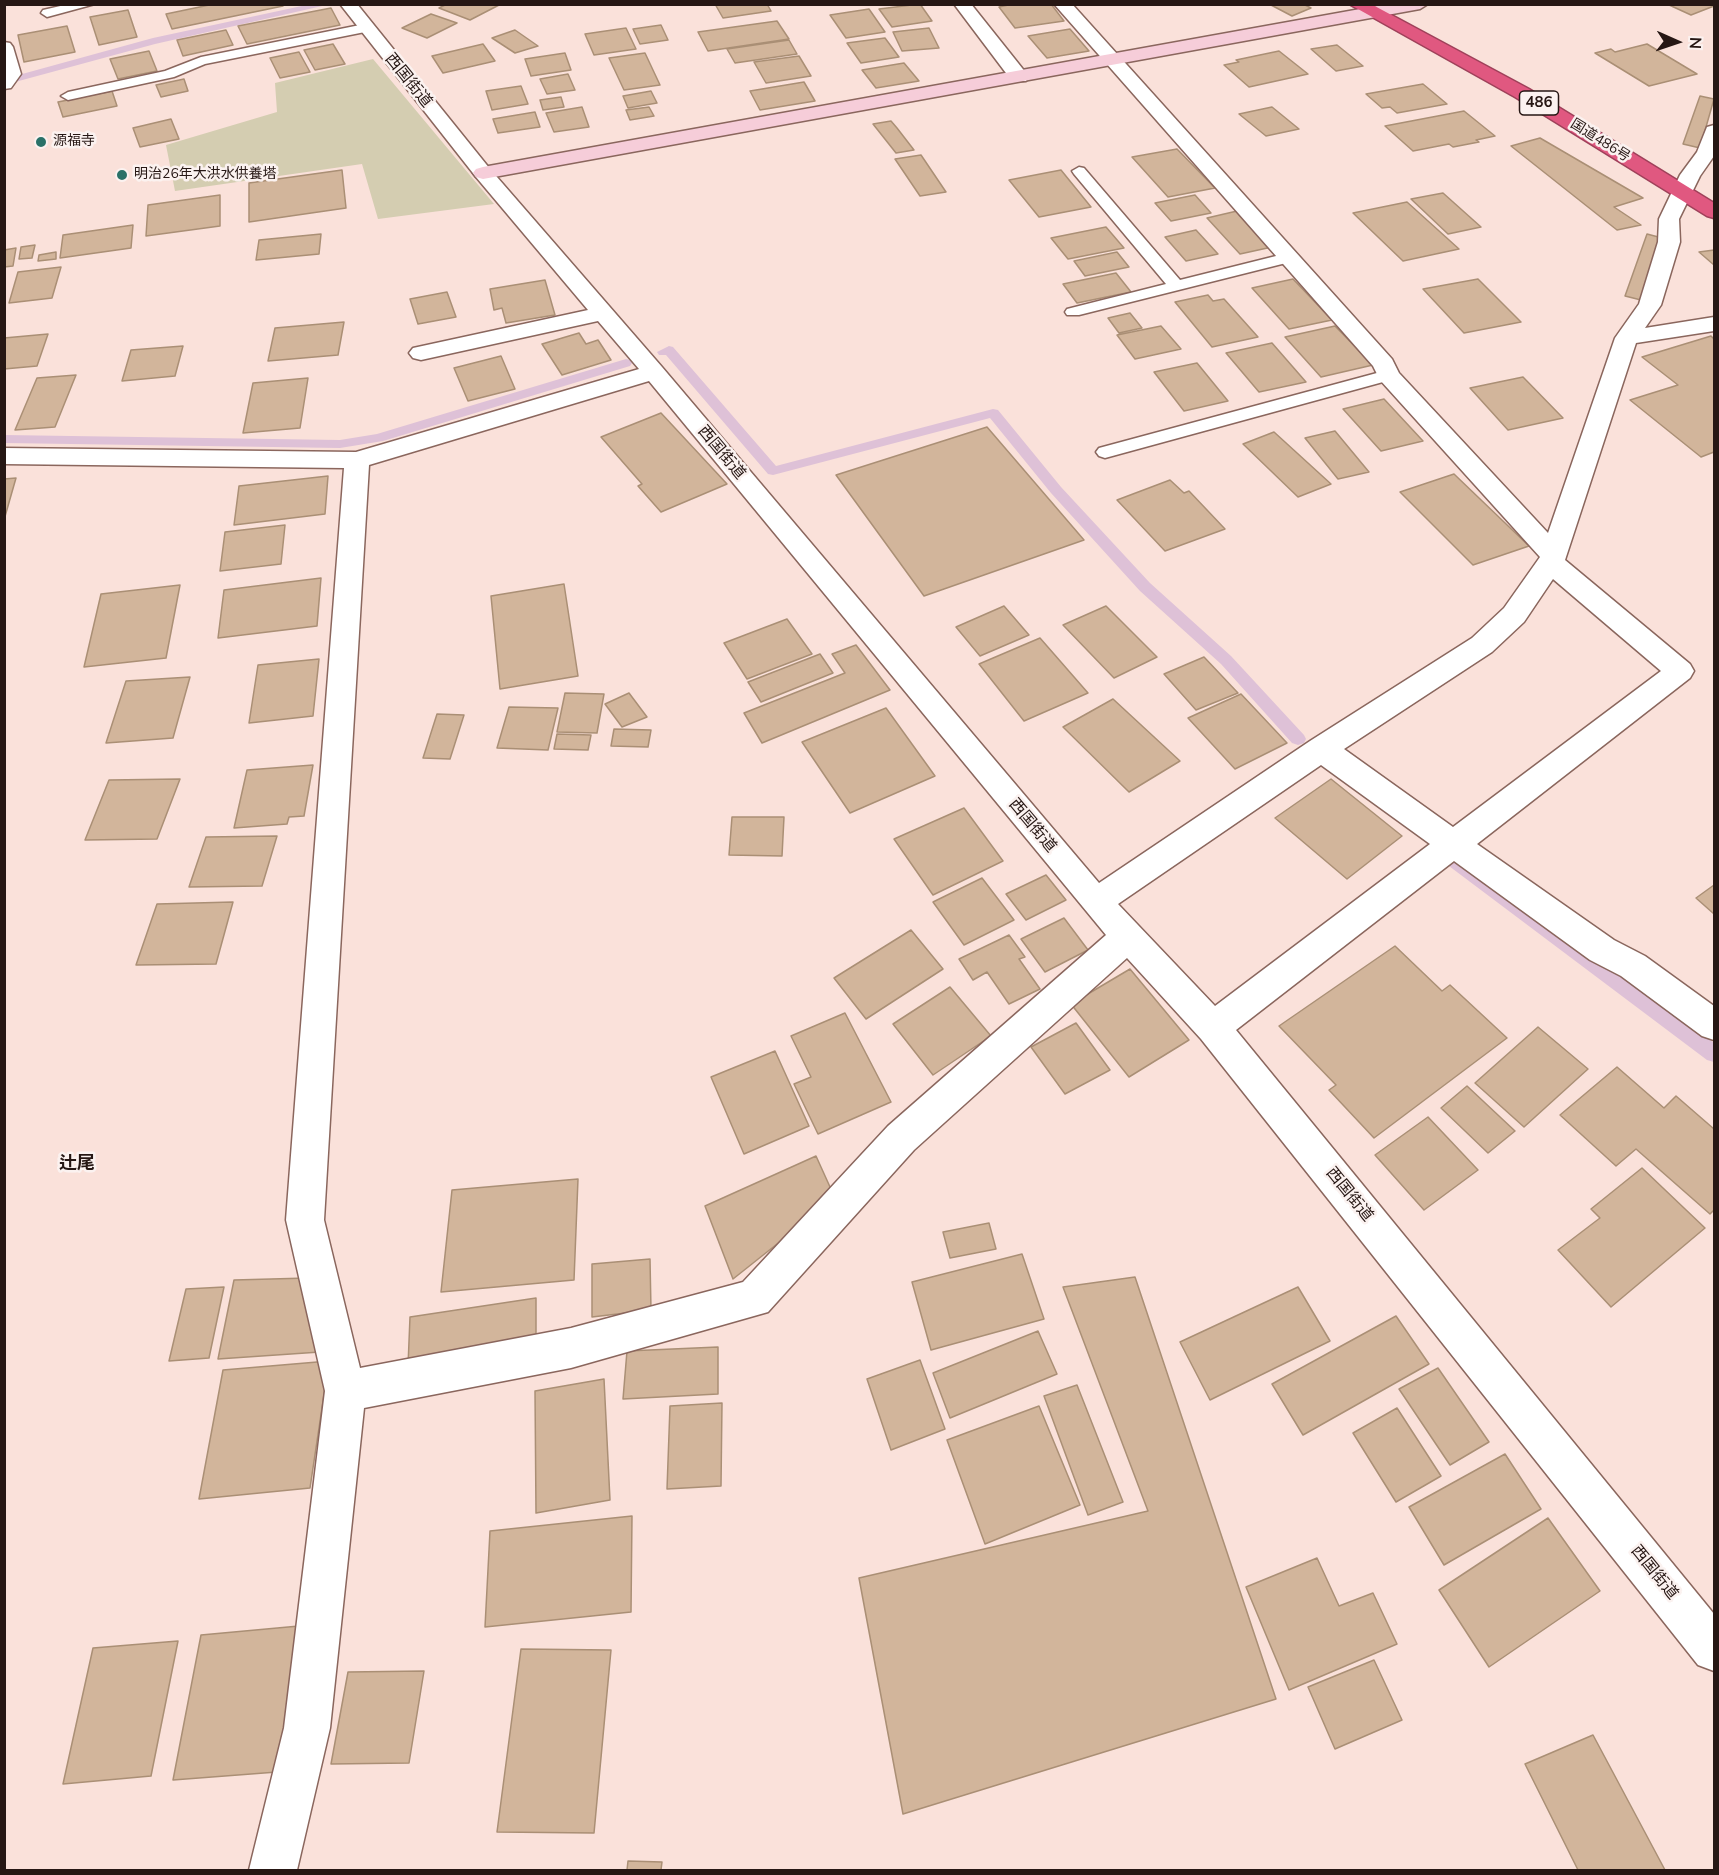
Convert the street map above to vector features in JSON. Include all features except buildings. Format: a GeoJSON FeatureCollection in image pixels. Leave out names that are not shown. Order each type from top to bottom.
{"type":"FeatureCollection","features":[{"type":"Feature","properties":{"kind":"highway","name":"国道486号"},"geometry":{"type":"LineString","coordinates":[[1366,8],[1522,93],[1714,212]]}},
{"type":"Feature","properties":{"kind":"street"},"geometry":{"type":"LineString","coordinates":[[962,4],[1019,77]]}},
{"type":"Feature","properties":{"kind":"street"},"geometry":{"type":"LineString","coordinates":[[1062,4],[1384,364],[1388,375],[1552,559],[1680,671],[1213,1028]]}},
{"type":"Feature","properties":{"kind":"street"},"geometry":{"type":"LineString","coordinates":[[483,173],[1110,60],[1366,8],[1419,5]]}},
{"type":"Feature","properties":{"kind":"street","name":"西国街道"},"geometry":{"type":"LineString","coordinates":[[357,16],[483,173],[654,372],[1096,902],[1213,1028],[1714,1649]]}},
{"type":"Feature","properties":{"kind":"street"},"geometry":{"type":"LineString","coordinates":[[4,47],[12,74],[6,82]]}},
{"type":"Feature","properties":{"kind":"street"},"geometry":{"type":"LineString","coordinates":[[1096,902],[1321,749],[1482,645],[1514,615],[1552,559],[1626,338],[1650,305],[1669,242],[1669,219],[1690,175],[1707,153],[1714,131]]}},
{"type":"Feature","properties":{"kind":"street"},"geometry":{"type":"LineString","coordinates":[[421,353],[604,313]]}},
{"type":"Feature","properties":{"kind":"street"},"geometry":{"type":"LineString","coordinates":[[1626,338],[1714,324]]}},
{"type":"Feature","properties":{"kind":"street"},"geometry":{"type":"LineString","coordinates":[[4,456],[357,460],[654,372]]}},
{"type":"Feature","properties":{"kind":"street"},"geometry":{"type":"LineString","coordinates":[[273,1870],[307,1728],[345,1391],[305,1220],[357,460]]}},
{"type":"Feature","properties":{"kind":"street"},"geometry":{"type":"LineString","coordinates":[[1321,749],[1446,848],[1602,950],[1633,966],[1714,1025]]}},
{"type":"Feature","properties":{"kind":"street"},"geometry":{"type":"LineString","coordinates":[[345,1391],[571,1348],[754,1299],[901,1138],[1128,936]]}},
{"type":"Feature","properties":{"kind":"lane"},"geometry":{"type":"LineString","coordinates":[[46,13],[89,4]]}},
{"type":"Feature","properties":{"kind":"lane"},"geometry":{"type":"LineString","coordinates":[[68,96],[170,74],[201,62],[357,16]]}},
{"type":"Feature","properties":{"kind":"lane"},"geometry":{"type":"LineString","coordinates":[[1079,171],[1176,286]]}},
{"type":"Feature","properties":{"kind":"lane"},"geometry":{"type":"LineString","coordinates":[[1073,312],[1288,258]]}},
{"type":"Feature","properties":{"kind":"lane"},"geometry":{"type":"LineString","coordinates":[[1105,452],[1388,375]]}},
{"type":"Feature","properties":{"kind":"shaded area"},"geometry":{"type":"Polygon","coordinates":[[[373,59],[494,204],[378,219],[362,164],[175,191],[166,145],[277,112],[275,83],[373,59]]]}},
{"type":"Feature","properties":{"kind":"waterway"},"geometry":{"type":"LineString","coordinates":[[4,82],[153,41],[327,4]]}},
{"type":"Feature","properties":{"kind":"waterway"},"geometry":{"type":"LineString","coordinates":[[663,352],[669,350],[773,471],[993,413],[1056,490],[1145,587],[1226,660],[1298,739]]}},
{"type":"Feature","properties":{"kind":"waterway"},"geometry":{"type":"LineString","coordinates":[[4,439],[340,444],[378,438],[626,363]]}},
{"type":"Feature","properties":{"kind":"waterway"},"geometry":{"type":"LineString","coordinates":[[1439,849],[1714,1054]]}},
{"type":"Feature","properties":{"kind":"place","name":"源福寺"},"geometry":{"type":"Point","coordinates":[41,142]}},
{"type":"Feature","properties":{"kind":"place","name":"明治26年大洪水供養塔"},"geometry":{"type":"Point","coordinates":[122,175]}},
{"type":"Feature","properties":{"kind":"district","name":"辻尾"},"geometry":{"type":"Point","coordinates":[77,1165]}}]}
